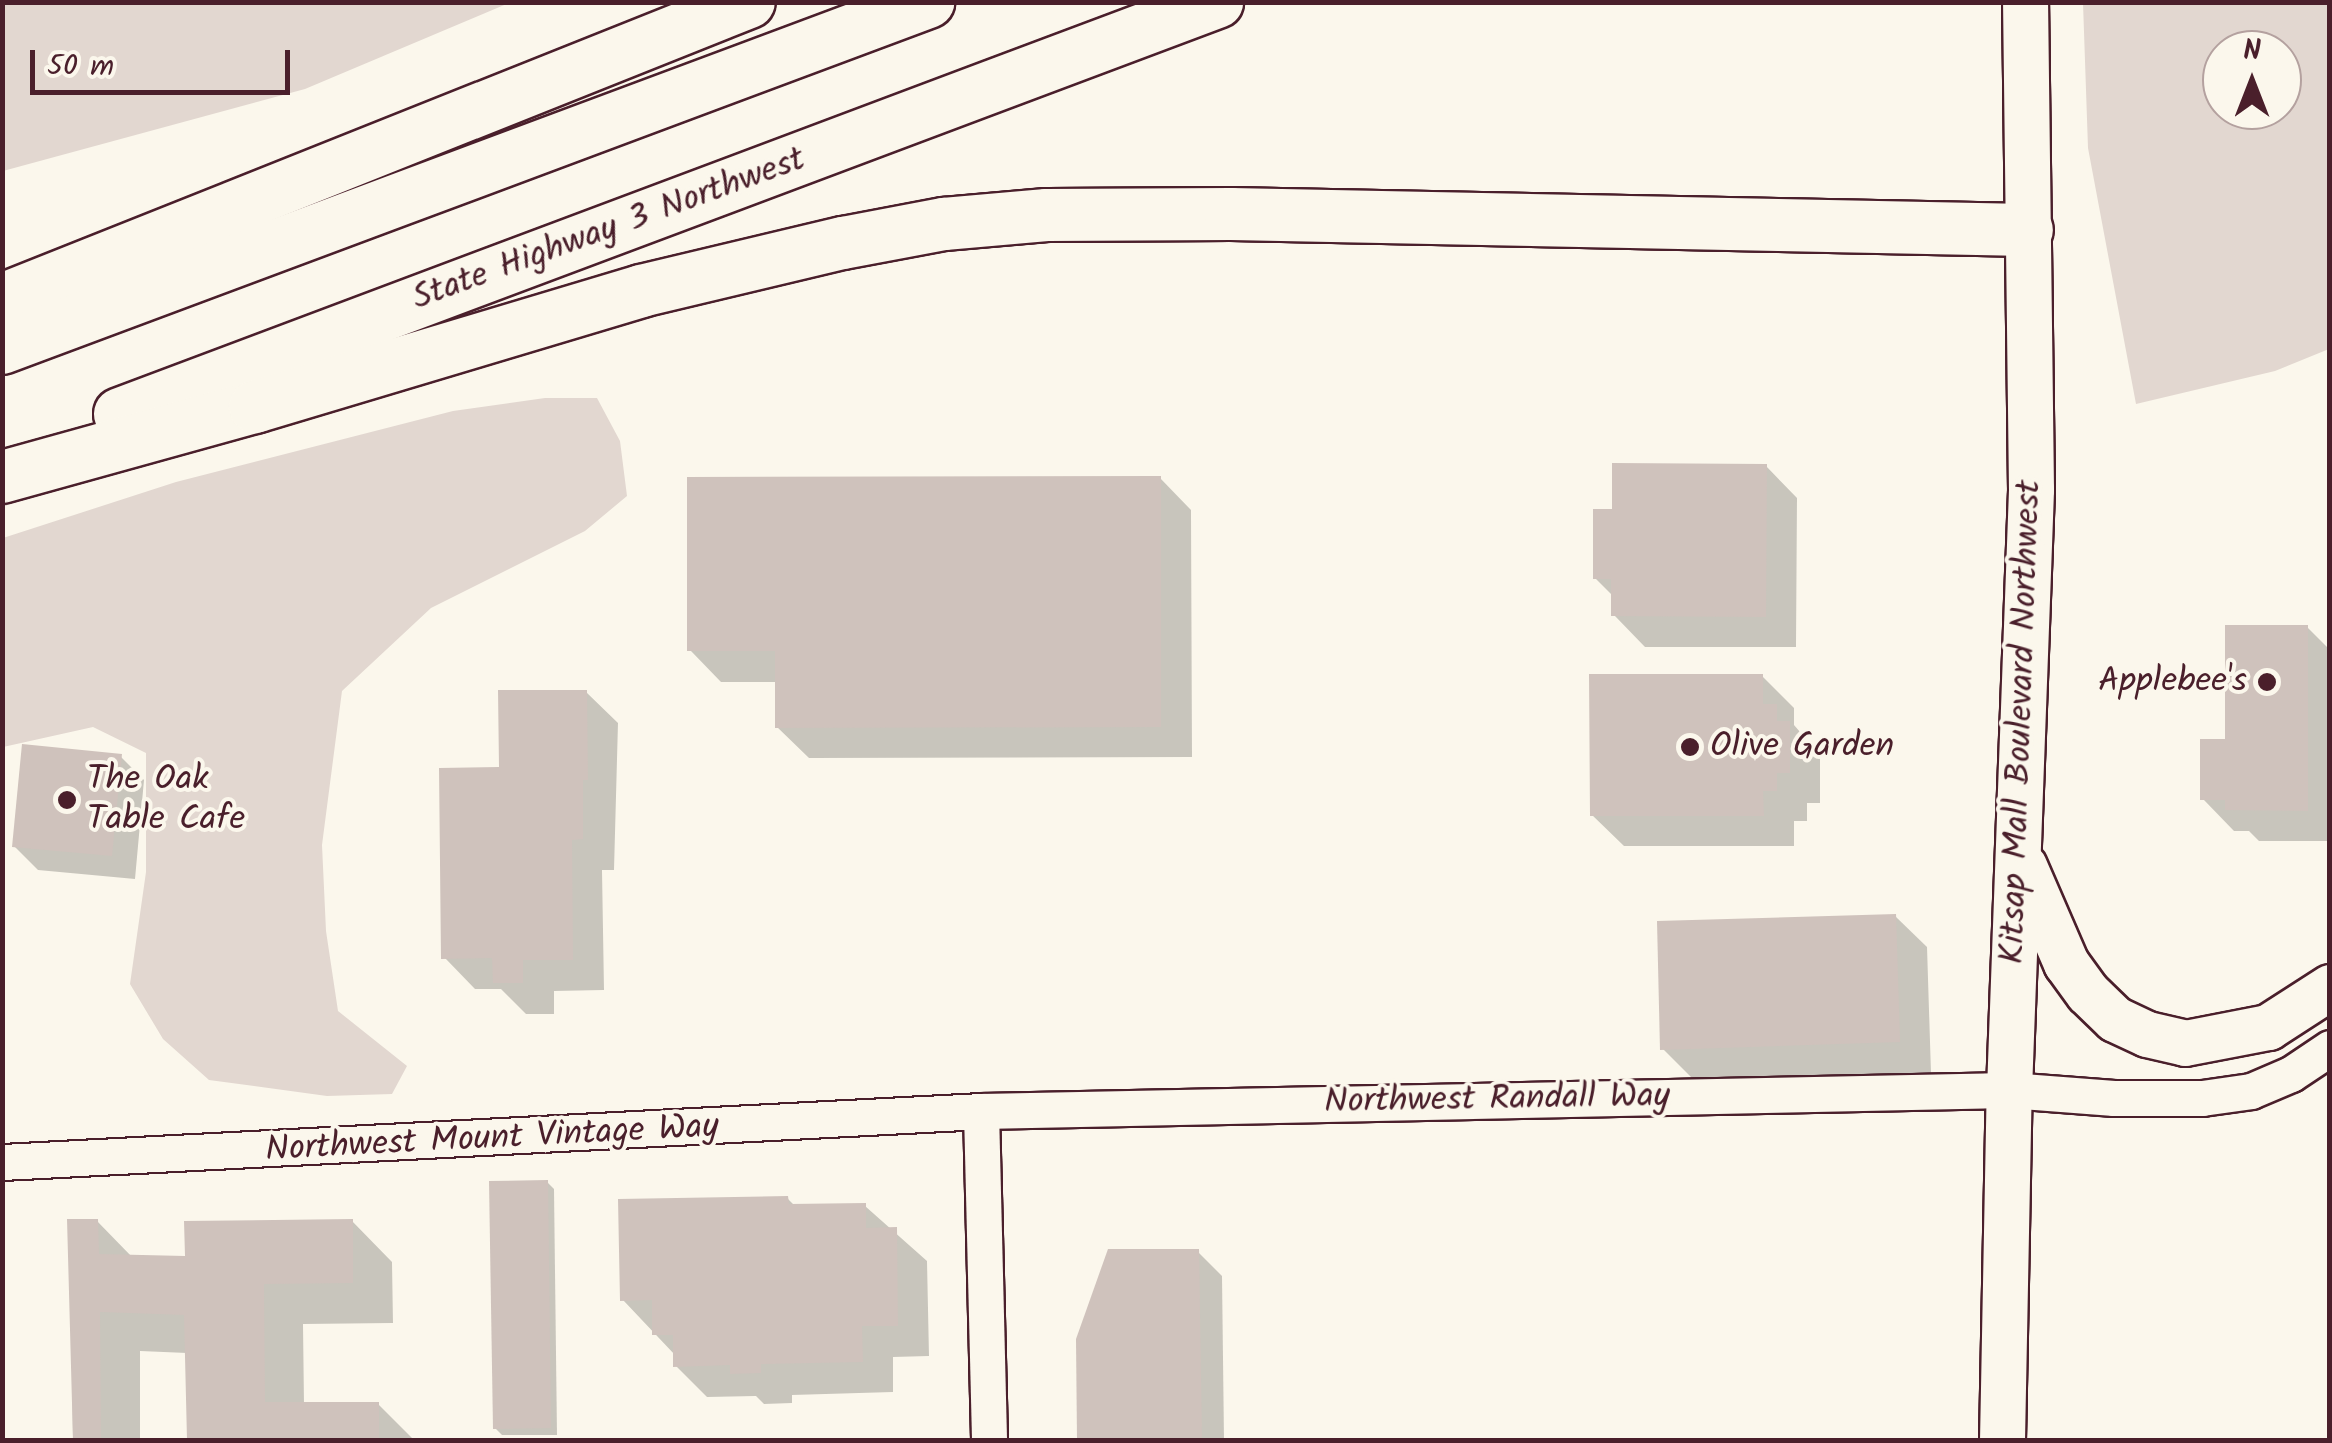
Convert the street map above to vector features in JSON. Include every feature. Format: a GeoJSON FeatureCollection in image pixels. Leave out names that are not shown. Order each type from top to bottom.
{"type":"FeatureCollection","features":[{"type":"Feature","properties":{"kind":"highway"},"geometry":{"type":"LineString","coordinates":[[2,300],[749,2]]}},
{"type":"Feature","properties":{"kind":"highway"},"geometry":{"type":"LineString","coordinates":[[2,348],[928,2]]}},
{"type":"Feature","properties":{"kind":"highway","name":"State Highway 3 Northwest"},"geometry":{"type":"LineString","coordinates":[[2,461],[1218,2]]}},
{"type":"Feature","properties":{"kind":"highway"},"geometry":{"type":"LineString","coordinates":[[2,477],[255,407],[641,291],[843,243],[944,224],[1047,215],[1232,214],[2026,230]]}},
{"type":"Feature","properties":{"kind":"main road","name":"Kitsap Mall Boulevard Northwest"},"geometry":{"type":"LineString","coordinates":[[2002,1440],[2009,1090],[2031,489],[2024,2]]}},
{"type":"Feature","properties":{"kind":"main road"},"geometry":{"type":"LineString","coordinates":[[2020,858],[2077,978],[2115,1019],[2148,1034],[2185,1043],[2268,1027],[2330,987]]}},
{"type":"Feature","properties":{"kind":"street","name":"Northwest Randall Way"},"geometry":{"type":"LineString","coordinates":[[981,1112],[2009,1090],[2114,1098],[2202,1098],[2251,1091],[2290,1074],[2330,1048]]}},
{"type":"Feature","properties":{"kind":"street","name":"Northwest Mount Vintage Way"},"geometry":{"type":"LineString","coordinates":[[2,1162],[981,1112]]}},
{"type":"Feature","properties":{"kind":"street"},"geometry":{"type":"LineString","coordinates":[[981,1112],[988,1440]]}},
{"type":"Feature","properties":{"kind":"shaded area"},"geometry":{"type":"Polygon","coordinates":[[[3,2],[509,3],[305,89],[3,171],[3,2]]]}},
{"type":"Feature","properties":{"kind":"shaded area"},"geometry":{"type":"Polygon","coordinates":[[[2083,3],[2329,3],[2329,349],[2275,371],[2136,404],[2088,148],[2083,3]]]}},
{"type":"Feature","properties":{"kind":"shaded area"},"geometry":{"type":"Polygon","coordinates":[[[545,398],[597,398],[620,441],[627,496],[585,531],[431,608],[342,691],[322,845],[326,931],[338,1011],[407,1066],[392,1094],[327,1096],[209,1080],[163,1039],[130,984],[146,872],[146,753],[93,727],[3,747],[3,538],[176,482],[453,411],[545,398]]]}},
{"type":"Feature","properties":{"kind":"building"},"geometry":{"type":"Polygon","coordinates":[[[1612,463],[1767,464],[1766,617],[1611,616],[1611,579],[1593,579],[1593,509],[1612,509],[1612,463]]]}},
{"type":"Feature","properties":{"kind":"building"},"geometry":{"type":"Polygon","coordinates":[[[1161,476],[1161,727],[775,728],[775,651],[687,651],[687,477],[1161,476]]]}},
{"type":"Feature","properties":{"kind":"building","name":"Applebee's"},"geometry":{"type":"Polygon","coordinates":[[[2225,625],[2308,625],[2308,811],[2225,810],[2225,800],[2200,800],[2200,739],[2225,739],[2225,625]]]}},
{"type":"Feature","properties":{"kind":"building","name":"Olive Garden"},"geometry":{"type":"Polygon","coordinates":[[[1589,674],[1763,674],[1763,704],[1777,704],[1777,721],[1790,721],[1790,773],[1777,773],[1777,791],[1763,791],[1764,816],[1590,816],[1589,674]]]}},
{"type":"Feature","properties":{"kind":"building"},"geometry":{"type":"Polygon","coordinates":[[[498,690],[587,690],[588,780],[583,780],[583,839],[572,840],[573,960],[523,960],[523,983],[493,983],[492,958],[441,959],[439,768],[499,767],[498,690]]]}},
{"type":"Feature","properties":{"kind":"building","name":"The Oak Table Cafe"},"geometry":{"type":"Polygon","coordinates":[[[22,744],[122,754],[112,856],[12,847],[22,744]]]}},
{"type":"Feature","properties":{"kind":"building"},"geometry":{"type":"Polygon","coordinates":[[[1896,914],[1900,1042],[1660,1050],[1657,921],[1896,914]]]}},
{"type":"Feature","properties":{"kind":"building"},"geometry":{"type":"Polygon","coordinates":[[[548,1180],[551,1428],[493,1429],[489,1181],[548,1180]]]}},
{"type":"Feature","properties":{"kind":"building"},"geometry":{"type":"Polygon","coordinates":[[[788,1196],[789,1204],[866,1203],[866,1228],[897,1227],[898,1326],[862,1326],[863,1362],[761,1364],[761,1373],[730,1374],[730,1365],[673,1367],[673,1335],[652,1335],[652,1300],[620,1301],[618,1199],[788,1196]]]}},
{"type":"Feature","properties":{"kind":"building"},"geometry":{"type":"Polygon","coordinates":[[[67,1219],[98,1219],[99,1254],[185,1256],[184,1221],[353,1219],[353,1283],[264,1284],[265,1402],[379,1402],[379,1440],[187,1440],[184,1315],[100,1312],[101,1440],[73,1440],[67,1219]]]}},
{"type":"Feature","properties":{"kind":"building"},"geometry":{"type":"Polygon","coordinates":[[[1108,1249],[1199,1249],[1202,1440],[1077,1440],[1076,1339],[1108,1249]]]}},
{"type":"Feature","properties":{"kind":"place","name":"Applebee's"},"geometry":{"type":"Point","coordinates":[2267,682]}},
{"type":"Feature","properties":{"kind":"place","name":"Olive Garden"},"geometry":{"type":"Point","coordinates":[1690,747]}},
{"type":"Feature","properties":{"kind":"place","name":"The Oak Table Cafe"},"geometry":{"type":"Point","coordinates":[67,800]}}]}
